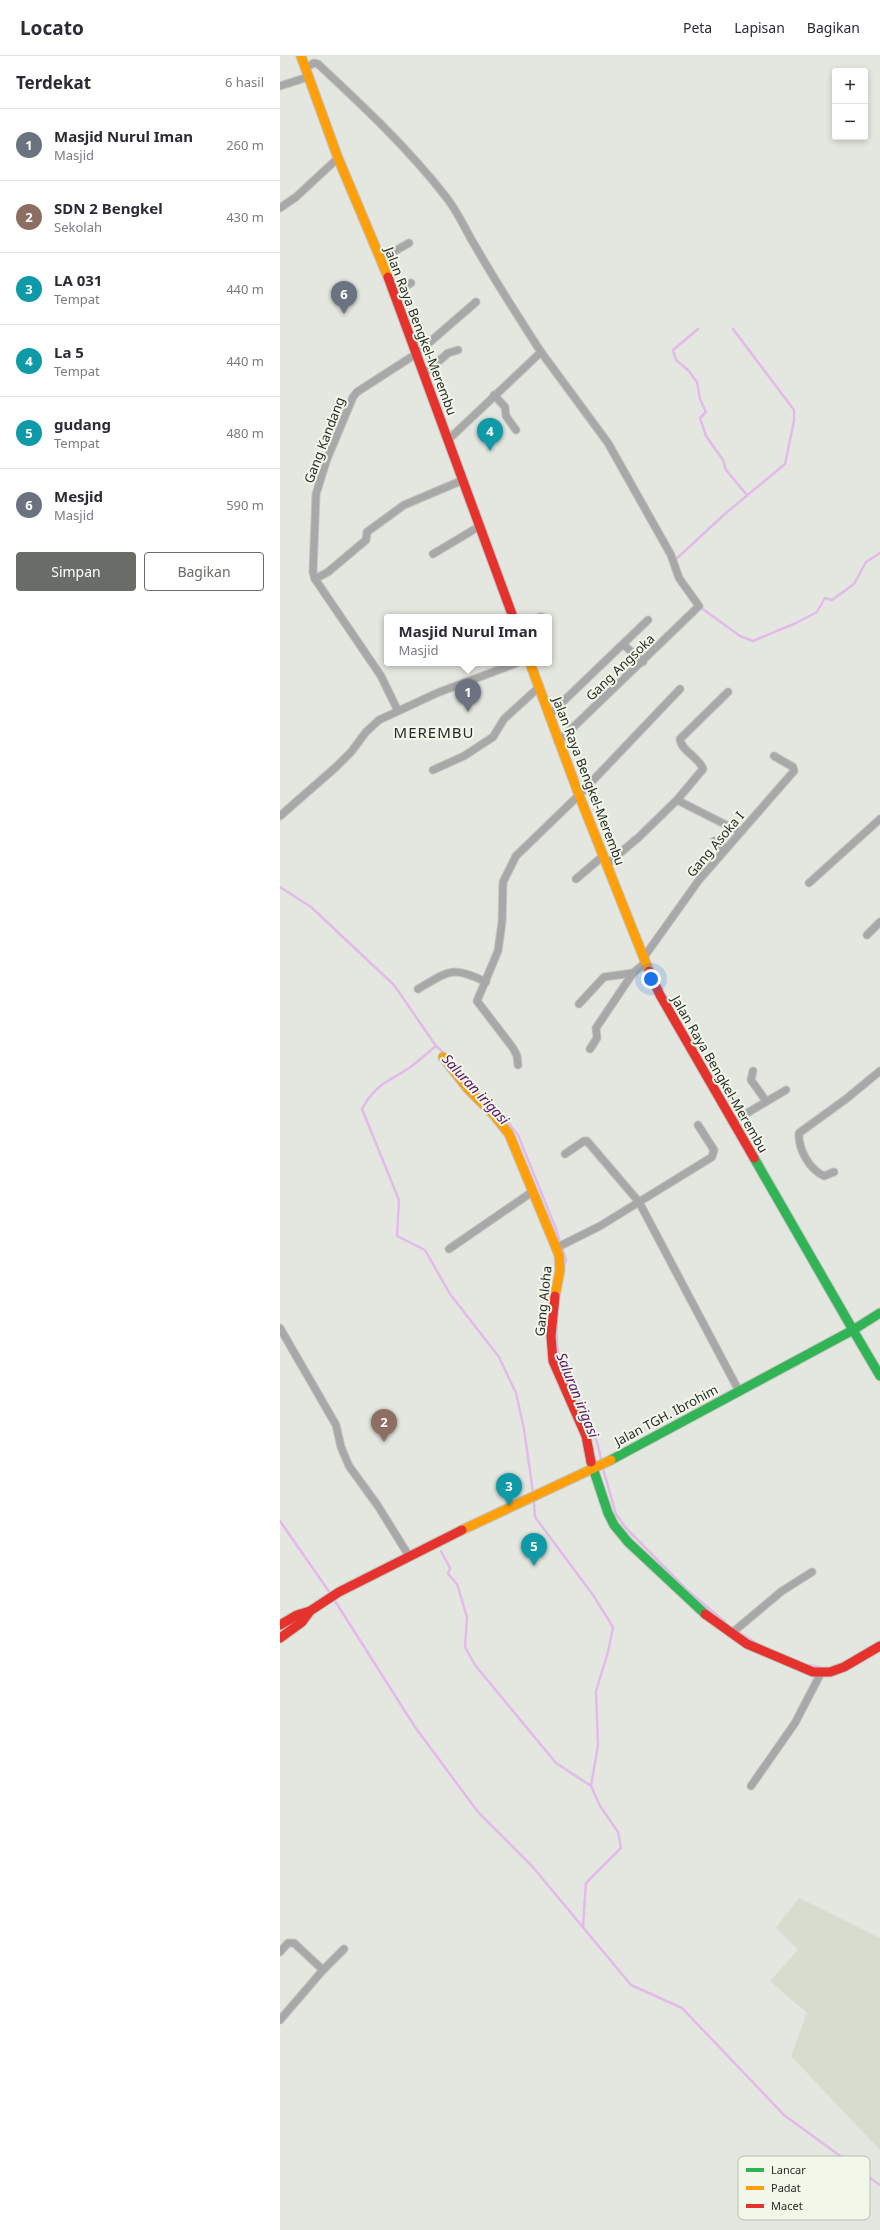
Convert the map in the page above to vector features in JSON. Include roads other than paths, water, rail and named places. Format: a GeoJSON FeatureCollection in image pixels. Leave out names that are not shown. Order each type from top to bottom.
{"type":"FeatureCollection","features":[{"type":"Feature","properties":{"kind":"main road","name":"Jalan Raya Bengkel-Merembu"},"geometry":{"type":"LineString","coordinates":[[301,56],[338,158],[381,259],[464,480],[512,614]]}},
{"type":"Feature","properties":{"kind":"main road","name":"Jalan Raya Bengkel-Merembu"},"geometry":{"type":"LineString","coordinates":[[531,666],[558,742],[644,960],[678,1028],[880,1376]]}},
{"type":"Feature","properties":{"kind":"main road","name":"Gang Aloha"},"geometry":{"type":"LineString","coordinates":[[443,1057],[508,1134],[532,1192],[559,1246],[560,1272],[553,1314],[551,1354],[556,1371],[586,1436],[608,1513],[621,1534],[696,1607],[733,1631],[754,1647],[821,1673]]}},
{"type":"Feature","properties":{"kind":"main road","name":"Jalan TGH. Ibrohim"},"geometry":{"type":"LineString","coordinates":[[310,1610],[339,1592],[409,1556],[609,1461],[853,1330],[880,1313]]}},
{"type":"Feature","properties":{"kind":"main road"},"geometry":{"type":"LineString","coordinates":[[280,1625],[296,1615],[310,1610]]}},
{"type":"Feature","properties":{"kind":"main road"},"geometry":{"type":"LineString","coordinates":[[280,1638],[302,1622],[310,1610]]}},
{"type":"Feature","properties":{"kind":"main road"},"geometry":{"type":"LineString","coordinates":[[821,1673],[830,1672],[844,1667],[880,1646]]}},
{"type":"Feature","properties":{"kind":"street"},"geometry":{"type":"LineString","coordinates":[[280,86],[306,72],[314,63],[318,64],[390,132],[446,197],[462,219],[474,244],[498,285],[541,352],[448,440]]}},
{"type":"Feature","properties":{"kind":"street"},"geometry":{"type":"LineString","coordinates":[[281,206],[338,158]]}},
{"type":"Feature","properties":{"kind":"street"},"geometry":{"type":"LineString","coordinates":[[381,259],[409,243]]}},
{"type":"Feature","properties":{"kind":"street"},"geometry":{"type":"LineString","coordinates":[[393,293],[411,283]]}},
{"type":"Feature","properties":{"kind":"street","name":"Gang Kandang"},"geometry":{"type":"LineString","coordinates":[[315,580],[313,572],[316,494],[327,459],[351,401],[357,392],[416,354],[476,302]]}},
{"type":"Feature","properties":{"kind":"street"},"geometry":{"type":"LineString","coordinates":[[424,374],[448,353],[458,350]]}},
{"type":"Feature","properties":{"kind":"street","name":"Gang Angsoka"},"geometry":{"type":"LineString","coordinates":[[541,352],[608,442],[671,555],[679,578],[687,591],[698,604],[698,609],[558,742]]}},
{"type":"Feature","properties":{"kind":"street"},"geometry":{"type":"LineString","coordinates":[[494,395],[505,407],[506,416],[516,430]]}},
{"type":"Feature","properties":{"kind":"street"},"geometry":{"type":"LineString","coordinates":[[398,711],[381,676],[315,580],[328,572],[366,540],[367,532],[404,505],[464,480]]}},
{"type":"Feature","properties":{"kind":"street"},"geometry":{"type":"LineString","coordinates":[[433,554],[480,526]]}},
{"type":"Feature","properties":{"kind":"street"},"geometry":{"type":"LineString","coordinates":[[549,715],[624,645],[648,620]]}},
{"type":"Feature","properties":{"kind":"street"},"geometry":{"type":"LineString","coordinates":[[624,645],[643,662]]}},
{"type":"Feature","properties":{"kind":"street"},"geometry":{"type":"LineString","coordinates":[[280,816],[346,757],[373,725],[398,711],[437,693],[509,666]]}},
{"type":"Feature","properties":{"kind":"street"},"geometry":{"type":"LineString","coordinates":[[433,770],[487,742],[493,737],[504,719],[538,688]]}},
{"type":"Feature","properties":{"kind":"street"},"geometry":{"type":"LineString","coordinates":[[518,1065],[517,1056],[513,1048],[477,1000],[486,982],[500,945],[503,882],[510,865],[522,848],[579,795],[680,689]]}},
{"type":"Feature","properties":{"kind":"street"},"geometry":{"type":"LineString","coordinates":[[576,879],[639,837],[677,800],[702,769],[699,762],[682,744],[680,739],[728,692]]}},
{"type":"Feature","properties":{"kind":"street","name":"Gang Asoka I"},"geometry":{"type":"LineString","coordinates":[[590,1049],[597,1038],[596,1028],[699,880],[794,770],[793,767],[774,756]]}},
{"type":"Feature","properties":{"kind":"street"},"geometry":{"type":"LineString","coordinates":[[677,800],[740,832]]}},
{"type":"Feature","properties":{"kind":"street"},"geometry":{"type":"LineString","coordinates":[[809,883],[880,819]]}},
{"type":"Feature","properties":{"kind":"street"},"geometry":{"type":"LineString","coordinates":[[714,842],[726,849]]}},
{"type":"Feature","properties":{"kind":"street"},"geometry":{"type":"LineString","coordinates":[[867,934],[880,922]]}},
{"type":"Feature","properties":{"kind":"street"},"geometry":{"type":"LineString","coordinates":[[418,989],[444,974],[456,970],[470,974],[486,982]]}},
{"type":"Feature","properties":{"kind":"street"},"geometry":{"type":"LineString","coordinates":[[579,1004],[604,977],[633,973]]}},
{"type":"Feature","properties":{"kind":"street"},"geometry":{"type":"LineString","coordinates":[[753,1071],[751,1080],[766,1101]]}},
{"type":"Feature","properties":{"kind":"street"},"geometry":{"type":"LineString","coordinates":[[834,1172],[824,1176],[818,1173],[798,1144],[799,1133],[841,1103],[880,1071]]}},
{"type":"Feature","properties":{"kind":"street"},"geometry":{"type":"LineString","coordinates":[[732,1122],[786,1090]]}},
{"type":"Feature","properties":{"kind":"street"},"geometry":{"type":"LineString","coordinates":[[559,1246],[600,1226],[714,1156],[714,1150],[698,1125]]}},
{"type":"Feature","properties":{"kind":"street"},"geometry":{"type":"LineString","coordinates":[[565,1154],[587,1140],[639,1202],[738,1392]]}},
{"type":"Feature","properties":{"kind":"street"},"geometry":{"type":"LineString","coordinates":[[449,1249],[532,1192]]}},
{"type":"Feature","properties":{"kind":"street"},"geometry":{"type":"LineString","coordinates":[[280,1328],[336,1425],[340,1447],[349,1466],[378,1506],[409,1556]]}},
{"type":"Feature","properties":{"kind":"street"},"geometry":{"type":"LineString","coordinates":[[733,1631],[782,1591],[812,1572]]}},
{"type":"Feature","properties":{"kind":"street"},"geometry":{"type":"LineString","coordinates":[[751,1786],[795,1723],[821,1673]]}},
{"type":"Feature","properties":{"kind":"street"},"geometry":{"type":"LineString","coordinates":[[280,1952],[288,1943],[294,1943],[323,1970]]}},
{"type":"Feature","properties":{"kind":"street"},"geometry":{"type":"LineString","coordinates":[[280,2020],[323,1970],[344,1949]]}},
{"type":"Feature","properties":{"kind":"waterway"},"geometry":{"type":"LineString","coordinates":[[698,329],[673,350],[676,360],[688,370],[697,382],[700,399],[706,412],[700,418],[706,436],[723,460],[726,470],[747,495]]}},
{"type":"Feature","properties":{"kind":"waterway"},"geometry":{"type":"LineString","coordinates":[[674,561],[726,513],[785,464],[794,421],[794,410],[733,329]]}},
{"type":"Feature","properties":{"kind":"waterway"},"geometry":{"type":"LineString","coordinates":[[700,607],[740,636],[753,641],[796,623],[817,612],[825,598],[832,600],[854,584],[866,562],[880,553]]}},
{"type":"Feature","properties":{"kind":"waterway","name":"Saluran irigasi"},"geometry":{"type":"LineString","coordinates":[[280,887],[311,907],[394,985],[436,1046],[444,1053]]}},
{"type":"Feature","properties":{"kind":"waterway"},"geometry":{"type":"LineString","coordinates":[[436,1046],[410,1067],[381,1085],[362,1109],[399,1200],[397,1236],[425,1250],[450,1294],[499,1357],[516,1393],[524,1429],[533,1492]]}},
{"type":"Feature","properties":{"kind":"waterway","name":"Saluran irigasi"},"geometry":{"type":"LineString","coordinates":[[453,1062],[480,1094],[500,1112],[518,1135],[556,1229],[566,1260],[564,1265]]}},
{"type":"Feature","properties":{"kind":"waterway","name":"Saluran irigasi"},"geometry":{"type":"LineString","coordinates":[[557,1313],[557,1339],[559,1354],[569,1381],[588,1419],[598,1446],[601,1460]]}},
{"type":"Feature","properties":{"kind":"waterway","name":"Saluran irigasi"},"geometry":{"type":"LineString","coordinates":[[603,1469],[616,1514],[625,1527],[686,1589],[725,1622]]}},
{"type":"Feature","properties":{"kind":"waterway"},"geometry":{"type":"LineString","coordinates":[[534,1501],[535,1517],[593,1595],[613,1627],[608,1652],[596,1691],[598,1745],[591,1786],[600,1806],[618,1832],[621,1848],[586,1883],[583,1926]]}},
{"type":"Feature","properties":{"kind":"waterway"},"geometry":{"type":"LineString","coordinates":[[280,1521],[330,1593]]}},
{"type":"Feature","properties":{"kind":"waterway"},"geometry":{"type":"LineString","coordinates":[[441,1551],[450,1568],[448,1574],[457,1584],[467,1617],[465,1647],[475,1665],[556,1763],[591,1786]]}},
{"type":"Feature","properties":{"kind":"waterway"},"geometry":{"type":"LineString","coordinates":[[335,1601],[415,1727],[478,1812],[532,1866],[631,1985],[682,2008],[784,2115],[840,2156]]}},
{"type":"Feature","properties":{"kind":"waterway","name":"Saluran irigasi"},"geometry":{"type":"LineString","coordinates":[[740,1633],[756,1643]]}},
{"type":"Feature","properties":{"kind":"waterway","name":"Saluran irigasi"},"geometry":{"type":"LineString","coordinates":[[809,1665],[819,1667]]}},
{"type":"Feature","properties":{"kind":"waterway"},"geometry":{"type":"LineString","coordinates":[[870,2178],[880,2185]]}},
{"type":"Feature","properties":{"kind":"place","name":"Mesjid"},"geometry":{"type":"Point","coordinates":[344,314]}},
{"type":"Feature","properties":{"kind":"place","name":"La 5"},"geometry":{"type":"Point","coordinates":[490,451]}},
{"type":"Feature","properties":{"kind":"place","name":"Masjid Nurul Iman"},"geometry":{"type":"Point","coordinates":[468,712]}},
{"type":"Feature","properties":{"kind":"place","name":"SDN 2 Bengkel"},"geometry":{"type":"Point","coordinates":[384,1442]}},
{"type":"Feature","properties":{"kind":"place","name":"LA 031"},"geometry":{"type":"Point","coordinates":[509,1506]}},
{"type":"Feature","properties":{"kind":"place","name":"gudang"},"geometry":{"type":"Point","coordinates":[534,1566]}},
{"type":"Feature","properties":{"kind":"district","name":"MEREMBU"},"geometry":{"type":"Point","coordinates":[434,732]}}]}
